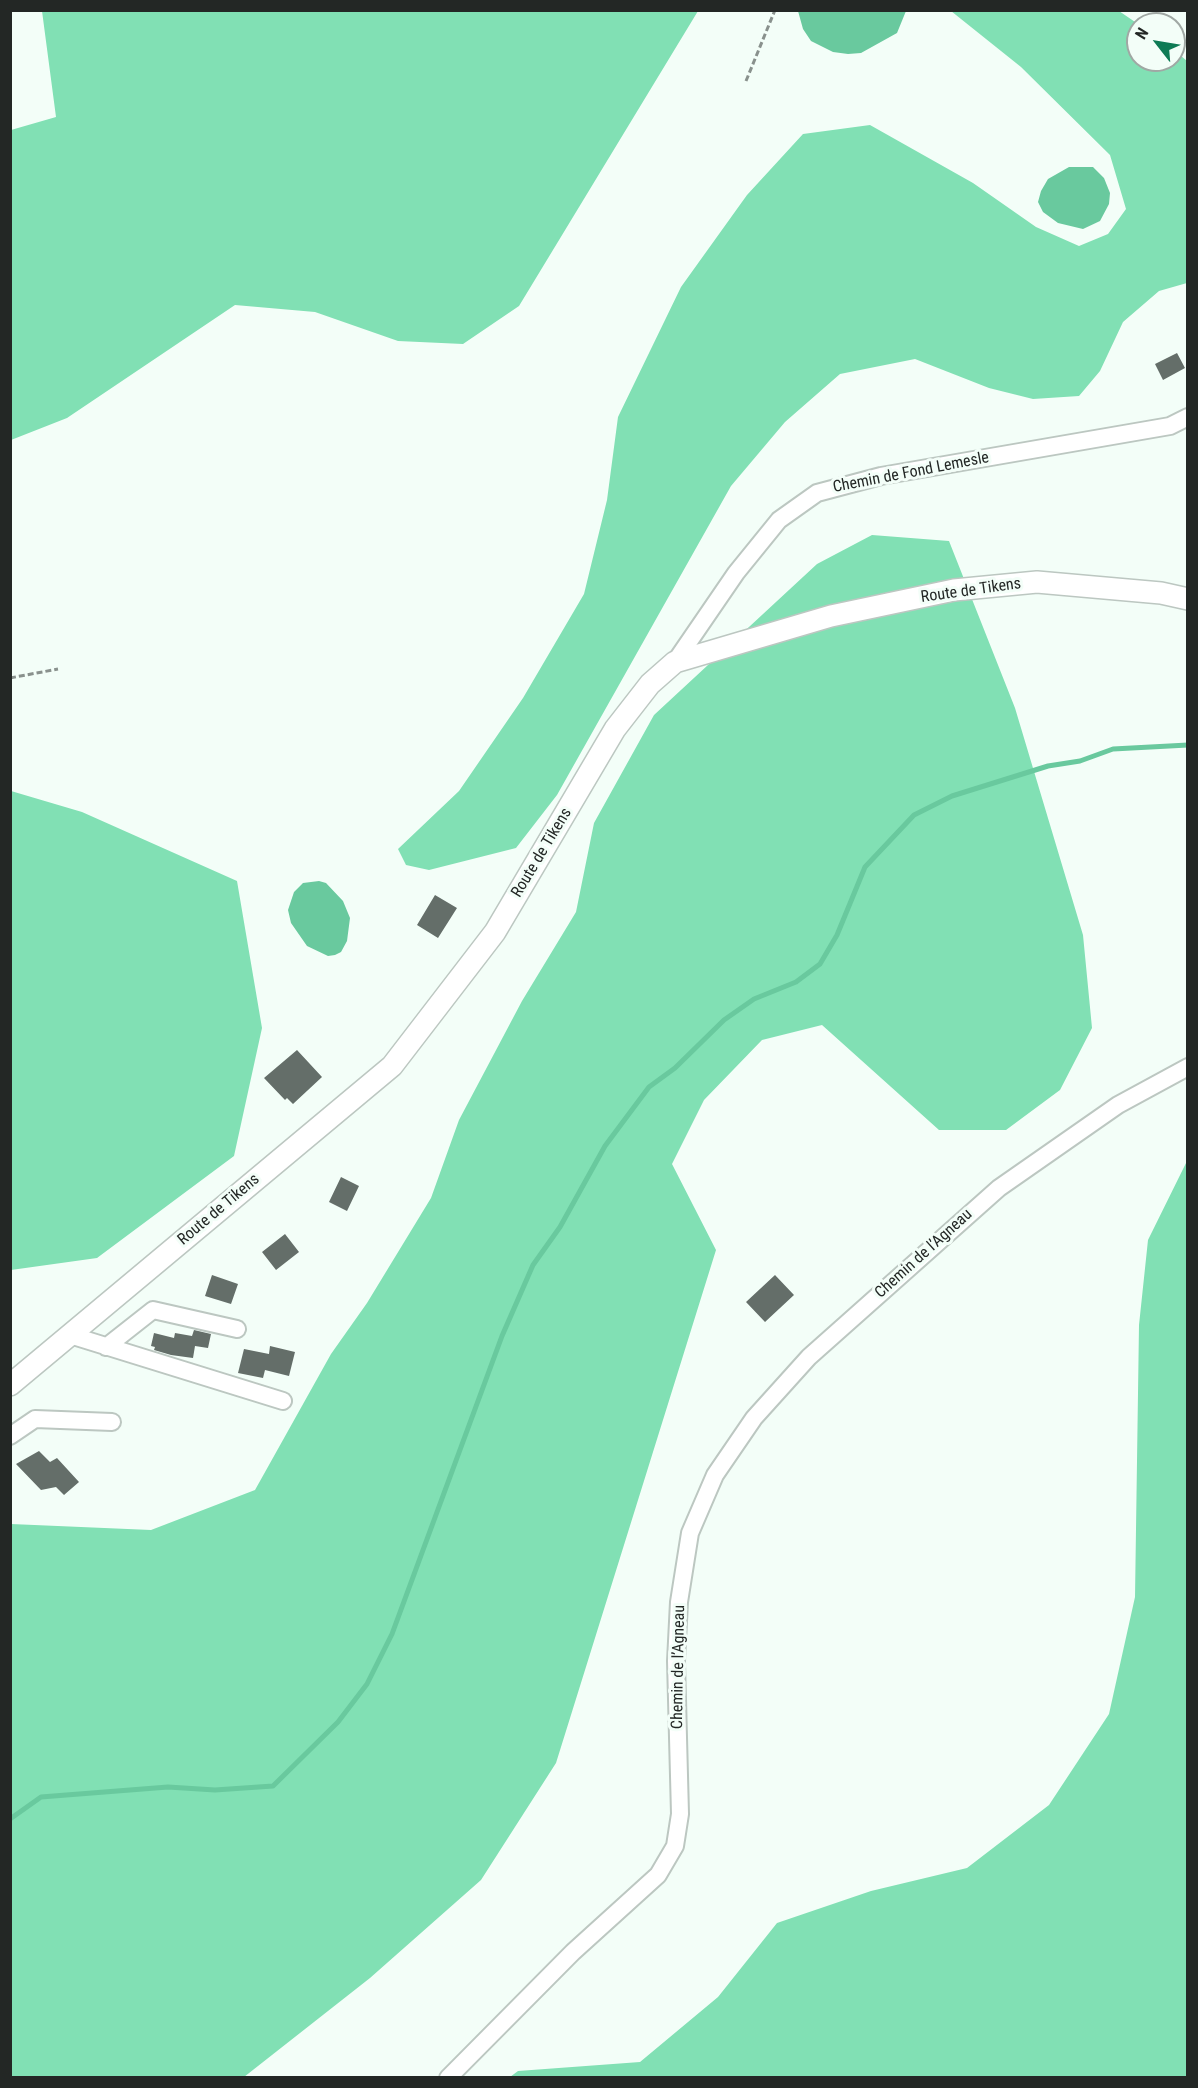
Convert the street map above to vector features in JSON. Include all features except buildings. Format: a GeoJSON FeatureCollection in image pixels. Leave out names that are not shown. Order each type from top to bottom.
{"type":"FeatureCollection","features":[{"type":"Feature","properties":{"kind":"street","name":"Chemin de Fond Lemesle"},"geometry":{"type":"LineString","coordinates":[[675,662],[736,573],[778,520],[817,492],[881,476],[1170,426],[1188,417]]}},
{"type":"Feature","properties":{"kind":"street","name":"Route de Tikens"},"geometry":{"type":"LineString","coordinates":[[10,1385],[392,1066],[495,932],[615,729],[650,684],[675,662],[831,616],[954,590],[1037,582],[1161,593],[1188,598]]}},
{"type":"Feature","properties":{"kind":"street","name":"Chemin de l’Agneau"},"geometry":{"type":"LineString","coordinates":[[448,2078],[565,1959],[658,1875],[675,1846],[680,1814],[676,1660],[679,1602],[690,1533],[715,1475],[754,1418],[808,1357],[999,1188],[1118,1104],[1188,1067]]}},
{"type":"Feature","properties":{"kind":"street"},"geometry":{"type":"LineString","coordinates":[[106,1347],[153,1310],[237,1329]]}},
{"type":"Feature","properties":{"kind":"street"},"geometry":{"type":"LineString","coordinates":[[69,1335],[283,1401]]}},
{"type":"Feature","properties":{"kind":"street"},"geometry":{"type":"LineString","coordinates":[[10,1436],[35,1419],[112,1422]]}},
{"type":"Feature","properties":{"kind":"path"},"geometry":{"type":"LineString","coordinates":[[746,81],[775,10]]}},
{"type":"Feature","properties":{"kind":"path"},"geometry":{"type":"LineString","coordinates":[[10,678],[58,669]]}},
{"type":"Feature","properties":{"kind":"shaded area"},"geometry":{"type":"Polygon","coordinates":[[[42,10],[698,11],[519,306],[463,344],[398,341],[315,312],[235,305],[67,418],[11,440],[11,130],[56,117],[42,10]]]}},
{"type":"Feature","properties":{"kind":"shaded area"},"geometry":{"type":"Polygon","coordinates":[[[798,10],[906,11],[897,33],[861,53],[848,54],[833,52],[811,41],[803,29],[798,10]]]}},
{"type":"Feature","properties":{"kind":"shaded area"},"geometry":{"type":"Polygon","coordinates":[[[951,11],[1119,11],[1126,16],[1126,72],[1186,72],[1187,61],[1187,283],[1159,291],[1123,322],[1100,371],[1079,396],[1033,399],[989,388],[915,359],[840,374],[785,422],[731,486],[557,795],[516,848],[429,870],[406,865],[398,849],[459,791],[523,698],[584,594],[607,500],[618,417],[681,287],[747,195],[803,134],[870,125],[973,183],[1036,227],[1079,246],[1108,234],[1126,209],[1110,155],[1021,67],[951,11]]]}},
{"type":"Feature","properties":{"kind":"shaded area"},"geometry":{"type":"Polygon","coordinates":[[[1069,167],[1093,167],[1104,178],[1110,193],[1109,204],[1100,221],[1083,229],[1058,223],[1043,212],[1038,202],[1048,179],[1069,167]]]}},
{"type":"Feature","properties":{"kind":"shaded area"},"geometry":{"type":"Polygon","coordinates":[[[872,535],[949,541],[1015,708],[1083,935],[1092,1028],[1060,1090],[1006,1130],[939,1130],[822,1025],[762,1040],[704,1100],[672,1164],[716,1250],[556,1763],[481,1880],[370,1978],[244,2077],[11,2078],[11,1524],[151,1530],[255,1490],[331,1354],[367,1303],[431,1198],[459,1120],[522,1001],[576,912],[594,823],[654,715],[817,564],[872,535]]]}},
{"type":"Feature","properties":{"kind":"shaded area"},"geometry":{"type":"Polygon","coordinates":[[[11,791],[82,812],[237,881],[262,1028],[234,1156],[97,1258],[11,1270],[11,791]]]}},
{"type":"Feature","properties":{"kind":"shaded area"},"geometry":{"type":"Polygon","coordinates":[[[319,881],[326,883],[343,901],[350,918],[347,941],[341,952],[335,955],[328,956],[307,946],[291,923],[288,910],[294,892],[303,883],[319,881]]]}},
{"type":"Feature","properties":{"kind":"shaded area"},"geometry":{"type":"Polygon","coordinates":[[[1187,1161],[1187,2077],[510,2077],[518,2071],[640,2062],[718,1997],[777,1923],[871,1891],[967,1868],[1049,1805],[1109,1714],[1135,1597],[1139,1325],[1148,1240],[1187,1161]]]}},
{"type":"Feature","properties":{"kind":"waterway"},"geometry":{"type":"LineString","coordinates":[[10,1819],[41,1797],[168,1787],[215,1790],[273,1786],[338,1722],[367,1684],[392,1634],[502,1336],[533,1265],[560,1227],[605,1146],[649,1087],[675,1068],[724,1020],[754,999],[796,982],[820,964],[837,935],[865,867],[914,815],[952,796],[1048,766],[1080,761],[1113,749],[1188,745]]}}]}
